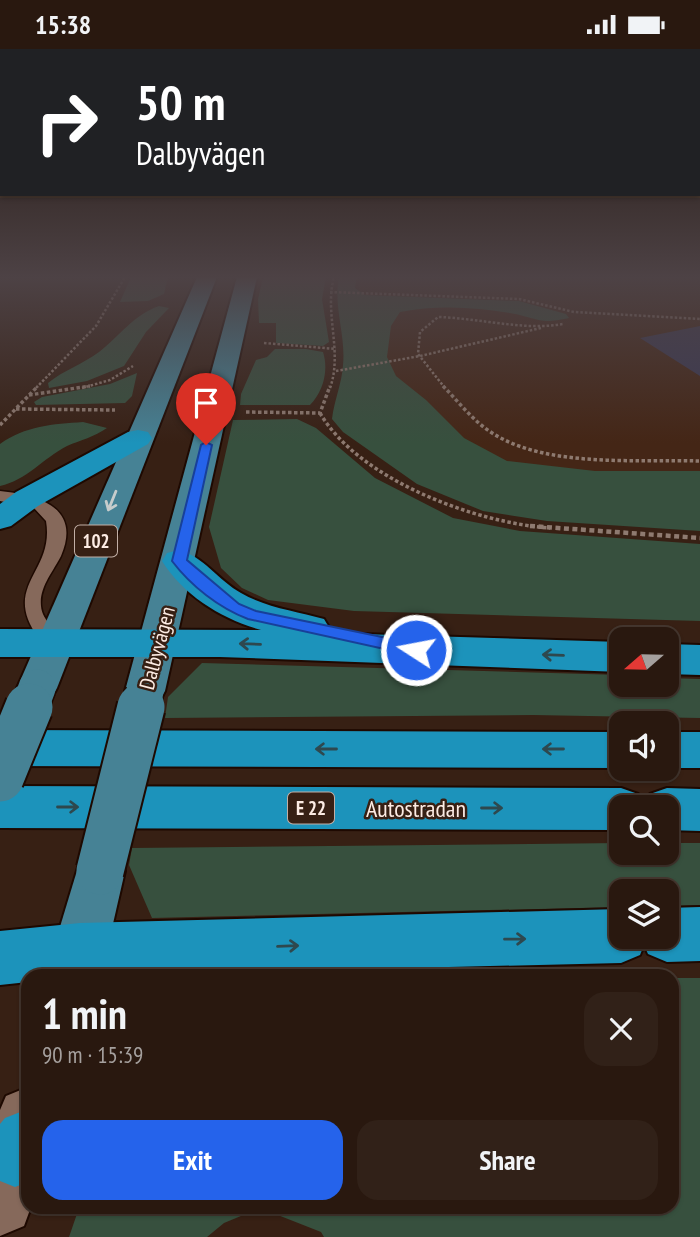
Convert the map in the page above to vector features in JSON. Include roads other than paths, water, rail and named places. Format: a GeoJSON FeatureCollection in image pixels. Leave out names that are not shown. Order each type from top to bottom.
{"type":"FeatureCollection","features":[{"type":"Feature","properties":{"kind":"highway"},"geometry":{"type":"LineString","coordinates":[[0,519],[14,498],[138,438]]}},
{"type":"Feature","properties":{"kind":"highway"},"geometry":{"type":"LineString","coordinates":[[179,561],[216,597],[253,616],[416,650]]}},
{"type":"Feature","properties":{"kind":"highway"},"geometry":{"type":"LineString","coordinates":[[0,643],[158,644],[609,657]]}},
{"type":"Feature","properties":{"kind":"highway"},"geometry":{"type":"LineString","coordinates":[[679,659],[700,660]]}},
{"type":"Feature","properties":{"kind":"highway"},"geometry":{"type":"LineString","coordinates":[[0,748],[609,750]]}},
{"type":"Feature","properties":{"kind":"highway"},"geometry":{"type":"LineString","coordinates":[[679,750],[700,750]]}},
{"type":"Feature","properties":{"kind":"highway","name":"Autostradan"},"geometry":{"type":"LineString","coordinates":[[0,807],[609,809]]}},
{"type":"Feature","properties":{"kind":"highway"},"geometry":{"type":"LineString","coordinates":[[679,809],[700,810]]}},
{"type":"Feature","properties":{"kind":"highway"},"geometry":{"type":"LineString","coordinates":[[679,935],[700,934]]}},
{"type":"Feature","properties":{"kind":"highway"},"geometry":{"type":"LineString","coordinates":[[0,958],[76,963],[203,962],[609,937]]}},
{"type":"Feature","properties":{"kind":"main road","name":"102"},"geometry":{"type":"LineString","coordinates":[[0,778],[183,332]]}},
{"type":"Feature","properties":{"kind":"main road","name":"Dalbyvägen"},"geometry":{"type":"LineString","coordinates":[[76,963],[179,561],[234,332]]}},
{"type":"Feature","properties":{"kind":"lane"},"geometry":{"type":"LineString","coordinates":[[14,498],[43,506],[52,514],[57,524],[55,545],[32,596],[31,607],[35,619],[54,643]]}}]}
